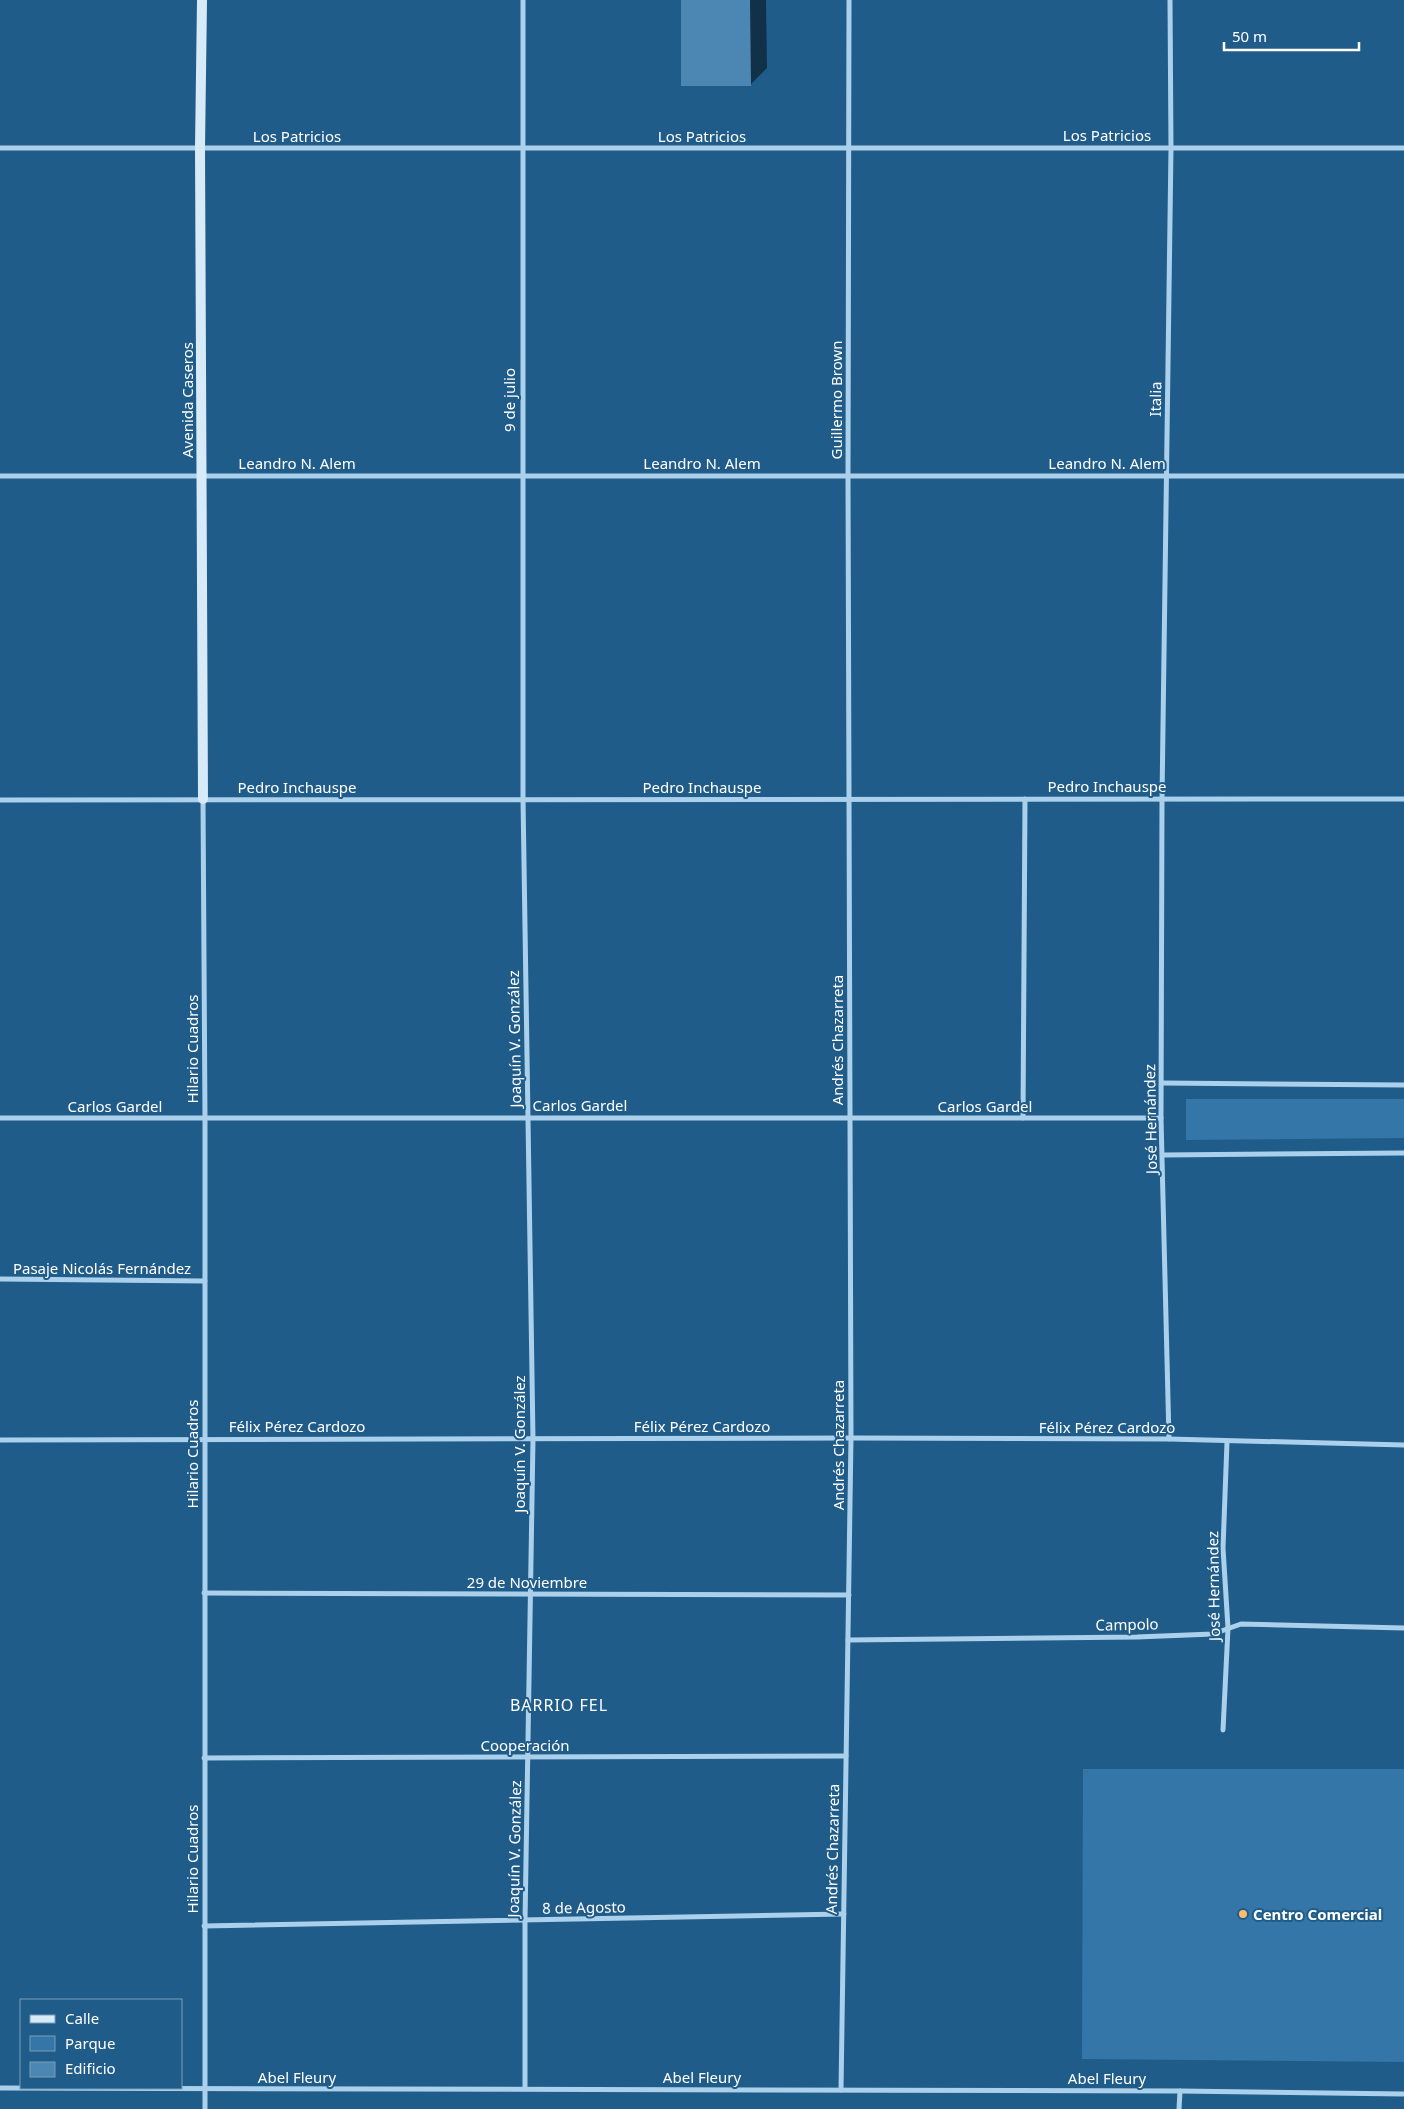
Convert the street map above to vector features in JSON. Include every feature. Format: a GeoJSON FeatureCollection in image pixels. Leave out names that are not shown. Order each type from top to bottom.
{"type":"FeatureCollection","features":[{"type":"Feature","properties":{"kind":"main road","name":"Avenida Caseros"},"geometry":{"type":"LineString","coordinates":[[202,0],[200,148],[203,799]]}},
{"type":"Feature","properties":{"kind":"street","name":"9 de julio"},"geometry":{"type":"LineString","coordinates":[[523,0],[523,799]]}},
{"type":"Feature","properties":{"kind":"street","name":"Guillermo Brown"},"geometry":{"type":"LineString","coordinates":[[849,0],[848,476],[850,799]]}},
{"type":"Feature","properties":{"kind":"street","name":"Italia"},"geometry":{"type":"LineString","coordinates":[[1162,799],[1171,148],[1170,0]]}},
{"type":"Feature","properties":{"kind":"street","name":"Los Patricios"},"geometry":{"type":"LineString","coordinates":[[0,148],[1404,148]]}},
{"type":"Feature","properties":{"kind":"street","name":"Leandro N. Alem"},"geometry":{"type":"LineString","coordinates":[[0,476],[1404,476]]}},
{"type":"Feature","properties":{"kind":"street","name":"Pedro Inchauspe"},"geometry":{"type":"LineString","coordinates":[[0,800],[1404,798]]}},
{"type":"Feature","properties":{"kind":"street","name":"Hilario Cuadros"},"geometry":{"type":"LineString","coordinates":[[203,799],[205,1118],[205,2109]]}},
{"type":"Feature","properties":{"kind":"street","name":"Joaquín V. González"},"geometry":{"type":"LineString","coordinates":[[523,799],[532,1438],[524,2088]]}},
{"type":"Feature","properties":{"kind":"street","name":"Andrés Chazarreta"},"geometry":{"type":"LineString","coordinates":[[841,2090],[852,1438],[850,799]]}},
{"type":"Feature","properties":{"kind":"street"},"geometry":{"type":"LineString","coordinates":[[1023,1118],[1024,799]]}},
{"type":"Feature","properties":{"kind":"street","name":"José Hernández"},"geometry":{"type":"LineString","coordinates":[[1162,799],[1161,1118],[1169,1439]]}},
{"type":"Feature","properties":{"kind":"street"},"geometry":{"type":"LineString","coordinates":[[1162,1083],[1404,1084]]}},
{"type":"Feature","properties":{"kind":"street","name":"Carlos Gardel"},"geometry":{"type":"LineString","coordinates":[[0,1118],[1161,1118]]}},
{"type":"Feature","properties":{"kind":"street"},"geometry":{"type":"LineString","coordinates":[[1163,1155],[1404,1153]]}},
{"type":"Feature","properties":{"kind":"street","name":"Pasaje Nicolás Fernández"},"geometry":{"type":"LineString","coordinates":[[0,1279],[205,1281]]}},
{"type":"Feature","properties":{"kind":"street","name":"Félix Pérez Cardozo"},"geometry":{"type":"LineString","coordinates":[[0,1440],[532,1438],[1169,1439],[1227,1442],[1404,1445]]}},
{"type":"Feature","properties":{"kind":"street","name":"José Hernández"},"geometry":{"type":"LineString","coordinates":[[1223,1730],[1228,1628],[1223,1548],[1227,1442]]}},
{"type":"Feature","properties":{"kind":"street","name":"29 de Noviembre"},"geometry":{"type":"LineString","coordinates":[[204,1593],[849,1595]]}},
{"type":"Feature","properties":{"kind":"street","name":"Campolo"},"geometry":{"type":"LineString","coordinates":[[848,1640],[1137,1637],[1213,1634],[1241,1624],[1404,1628]]}},
{"type":"Feature","properties":{"kind":"street","name":"Cooperación"},"geometry":{"type":"LineString","coordinates":[[204,1758],[846,1756]]}},
{"type":"Feature","properties":{"kind":"street","name":"8 de Agosto"},"geometry":{"type":"LineString","coordinates":[[204,1926],[844,1914]]}},
{"type":"Feature","properties":{"kind":"street","name":"Abel Fleury"},"geometry":{"type":"LineString","coordinates":[[0,2088],[20,2088]]}},
{"type":"Feature","properties":{"kind":"street","name":"Abel Fleury"},"geometry":{"type":"LineString","coordinates":[[182,2089],[1180,2090],[1404,2094]]}},
{"type":"Feature","properties":{"kind":"street"},"geometry":{"type":"LineString","coordinates":[[1179,2109],[1180,2090]]}},
{"type":"Feature","properties":{"kind":"green space"},"geometry":{"type":"Polygon","coordinates":[[[1186,1099],[1404,1099],[1404,1138],[1186,1140],[1186,1099]]]}},
{"type":"Feature","properties":{"kind":"green space","name":"Centro Comercial"},"geometry":{"type":"Polygon","coordinates":[[[1083,1769],[1404,1769],[1404,2062],[1082,2059],[1083,1769]]]}},
{"type":"Feature","properties":{"kind":"building"},"geometry":{"type":"Polygon","coordinates":[[[681,0],[750,0],[751,86],[681,86],[681,0]]]}},
{"type":"Feature","properties":{"kind":"place","name":"Centro Comercial"},"geometry":{"type":"Point","coordinates":[1243,1914]}},
{"type":"Feature","properties":{"kind":"district","name":"BARRIO FEL"},"geometry":{"type":"Point","coordinates":[559,1705]}}]}
